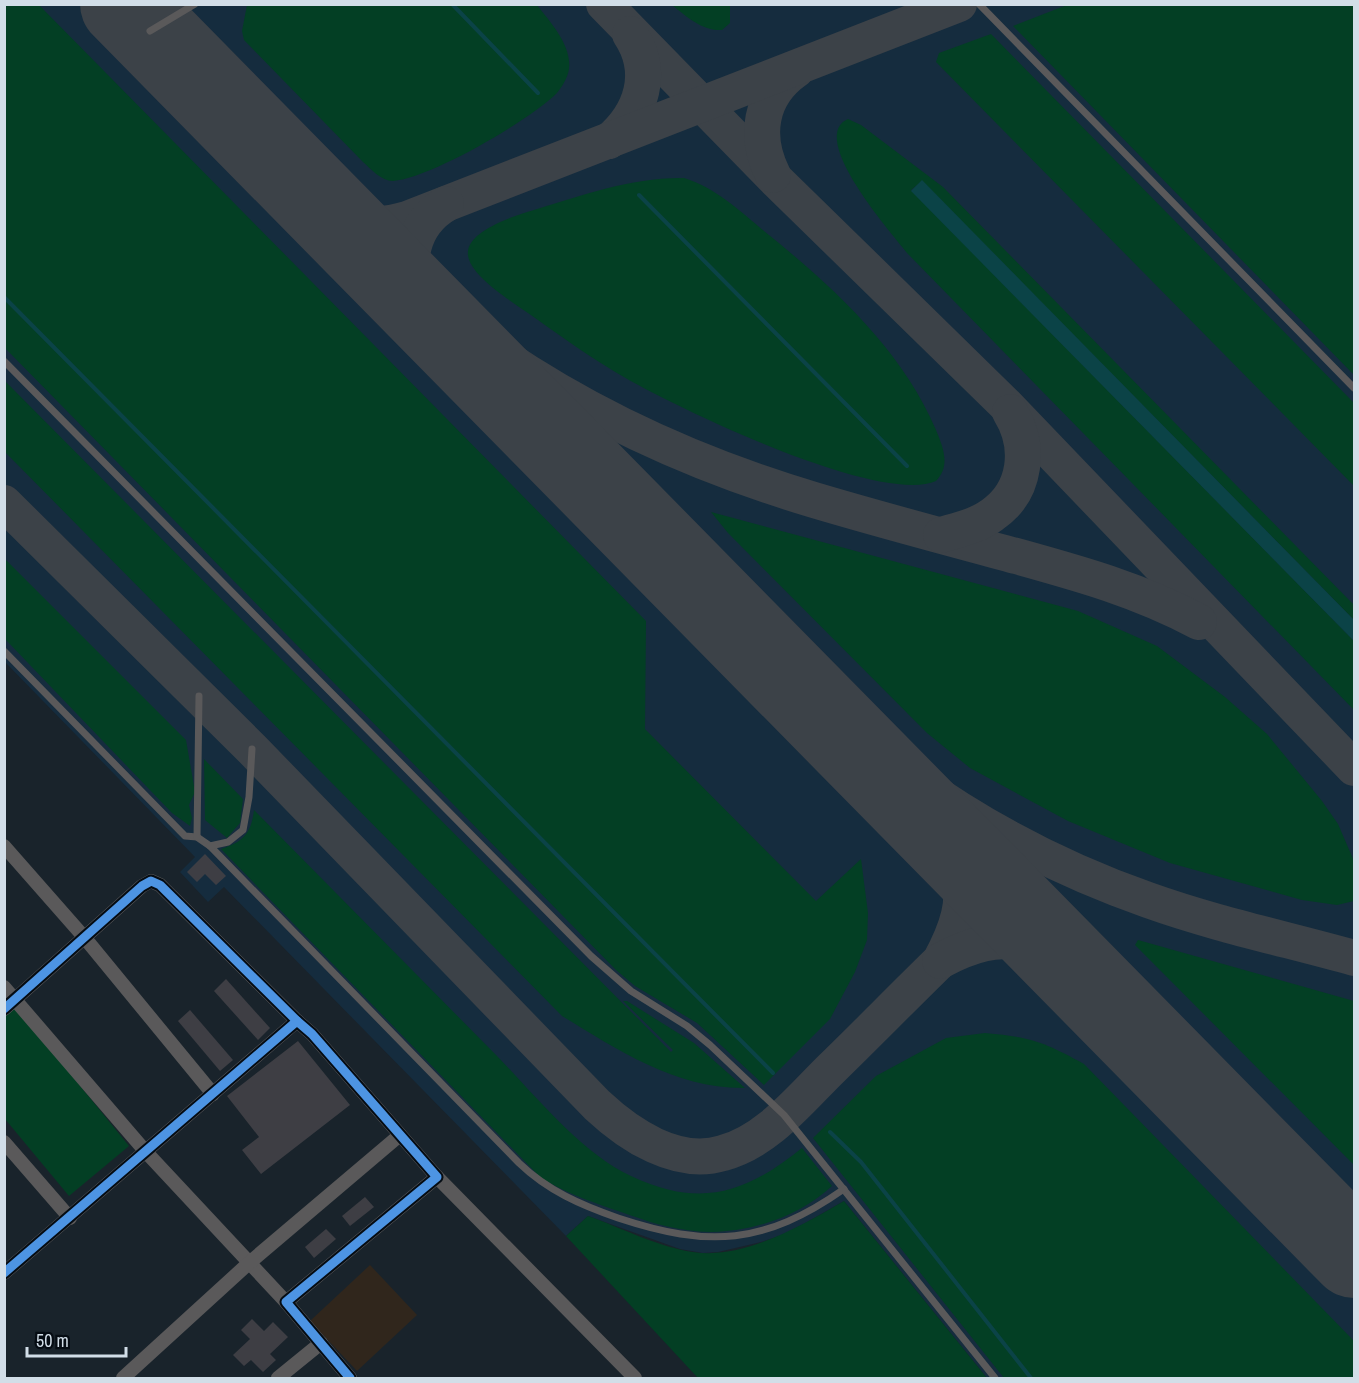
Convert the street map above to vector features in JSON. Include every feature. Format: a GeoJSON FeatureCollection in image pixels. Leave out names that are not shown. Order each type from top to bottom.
{"type":"FeatureCollection","features":[{"type":"Feature","properties":{"kind":"street"},"geometry":{"type":"LineString","coordinates":[[4,846],[84,938],[213,1094]]}},
{"type":"Feature","properties":{"kind":"street"},"geometry":{"type":"LineString","coordinates":[[4,1009],[142,886],[155,882],[312,1034],[437,1177],[635,1378]]}},
{"type":"Feature","properties":{"kind":"street"},"geometry":{"type":"LineString","coordinates":[[4,987],[146,1152],[286,1302],[350,1378]]}},
{"type":"Feature","properties":{"kind":"street"},"geometry":{"type":"LineString","coordinates":[[4,1273],[297,1021]]}},
{"type":"Feature","properties":{"kind":"street"},"geometry":{"type":"LineString","coordinates":[[123,1378],[249,1263],[400,1135]]}},
{"type":"Feature","properties":{"kind":"street"},"geometry":{"type":"LineString","coordinates":[[4,1142],[70,1218]]}},
{"type":"Feature","properties":{"kind":"street"},"geometry":{"type":"LineString","coordinates":[[286,1302],[437,1177]]}},
{"type":"Feature","properties":{"kind":"street"},"geometry":{"type":"LineString","coordinates":[[278,1378],[321,1342]]}},
{"type":"Feature","properties":{"kind":"lane"},"geometry":{"type":"LineString","coordinates":[[150,31],[195,4]]}},
{"type":"Feature","properties":{"kind":"lane"},"geometry":{"type":"LineString","coordinates":[[979,4],[1354,388]]}},
{"type":"Feature","properties":{"kind":"lane"},"geometry":{"type":"LineString","coordinates":[[4,361],[591,956],[631,991],[687,1026],[784,1115],[995,1378]]}},
{"type":"Feature","properties":{"kind":"lane"},"geometry":{"type":"LineString","coordinates":[[4,651],[185,836],[197,837],[210,846],[519,1163],[547,1187],[632,1222],[670,1233],[716,1238],[757,1233],[781,1224],[815,1208],[844,1189]]}},
{"type":"Feature","properties":{"kind":"lane"},"geometry":{"type":"LineString","coordinates":[[197,837],[199,696]]}},
{"type":"Feature","properties":{"kind":"lane"},"geometry":{"type":"LineString","coordinates":[[210,846],[228,843],[243,830],[249,797],[252,748]]}},
{"type":"Feature","properties":{"kind":"shaded area"},"geometry":{"type":"Polygon","coordinates":[[[4,5],[39,5],[646,621],[645,729],[816,901],[861,859],[868,913],[867,940],[855,972],[830,1019],[764,1085],[697,1023],[635,986],[616,970],[5,348],[4,5]]]}},
{"type":"Feature","properties":{"kind":"shaded area"},"geometry":{"type":"Polygon","coordinates":[[[5,5],[1354,5],[1354,1378],[987,1378],[844,1201],[788,1233],[718,1252],[703,1253],[680,1249],[588,1216],[566,1236],[224,887],[208,902],[180,872],[195,857],[5,662],[5,5]]]}},
{"type":"Feature","properties":{"kind":"shaded area"},"geometry":{"type":"Polygon","coordinates":[[[247,5],[537,5],[564,43],[569,60],[568,72],[557,93],[503,132],[431,170],[393,181],[376,174],[363,162],[244,40],[242,31],[247,5]]]}},
{"type":"Feature","properties":{"kind":"shaded area"},"geometry":{"type":"Polygon","coordinates":[[[672,5],[730,5],[730,23],[722,30],[708,28],[695,22],[672,5]]]}},
{"type":"Feature","properties":{"kind":"shaded area"},"geometry":{"type":"Polygon","coordinates":[[[1067,5],[1354,5],[1354,375],[1013,26],[1067,5]]]}},
{"type":"Feature","properties":{"kind":"shaded area"},"geometry":{"type":"Polygon","coordinates":[[[991,34],[1354,403],[1354,486],[936,62],[939,53],[991,34]]]}},
{"type":"Feature","properties":{"kind":"shaded area"},"geometry":{"type":"Polygon","coordinates":[[[848,119],[861,125],[943,187],[1354,605],[1354,620],[922,181],[911,190],[1354,641],[1354,710],[909,255],[857,187],[845,165],[838,145],[838,129],[848,119]]]}},
{"type":"Feature","properties":{"kind":"shaded area"},"geometry":{"type":"Polygon","coordinates":[[[665,178],[684,178],[696,182],[727,200],[814,273],[839,296],[884,346],[922,400],[939,436],[944,463],[941,475],[936,481],[908,485],[869,479],[822,466],[723,427],[639,386],[568,341],[490,285],[481,277],[469,259],[468,251],[477,236],[516,216],[589,193],[627,184],[665,178]]]}},
{"type":"Feature","properties":{"kind":"shaded area"},"geometry":{"type":"Polygon","coordinates":[[[922,180],[1354,620],[1354,641],[911,191],[922,180]]]}},
{"type":"Feature","properties":{"kind":"shaded area"},"geometry":{"type":"Polygon","coordinates":[[[4,380],[671,1052],[673,1050],[623,1001],[627,1001],[694,1043],[745,1088],[720,1087],[672,1075],[626,1054],[562,1016],[5,452],[4,380]]]}},
{"type":"Feature","properties":{"kind":"shaded area"},"geometry":{"type":"Polygon","coordinates":[[[711,512],[1078,611],[1157,646],[1225,697],[1267,734],[1322,801],[1338,824],[1354,861],[1354,901],[1337,905],[1302,900],[1170,863],[1068,821],[970,768],[927,733],[728,533],[711,512]]]}},
{"type":"Feature","properties":{"kind":"shaded area"},"geometry":{"type":"Polygon","coordinates":[[[4,558],[186,740],[195,792],[189,805],[192,818],[190,826],[172,813],[5,639],[4,558]]]}},
{"type":"Feature","properties":{"kind":"shaded area"},"geometry":{"type":"Polygon","coordinates":[[[204,759],[243,799],[240,823],[227,838],[205,820],[204,759]]]}},
{"type":"Feature","properties":{"kind":"shaded area"},"geometry":{"type":"Polygon","coordinates":[[[254,810],[497,1056],[559,1122],[612,1166],[656,1186],[679,1192],[701,1194],[722,1191],[762,1176],[802,1148],[832,1186],[801,1208],[764,1224],[745,1229],[706,1232],[677,1229],[639,1218],[575,1195],[540,1177],[221,849],[244,836],[251,826],[254,810]]]}},
{"type":"Feature","properties":{"kind":"shaded area"},"geometry":{"type":"Polygon","coordinates":[[[1138,940],[1354,1001],[1354,1165],[1135,945],[1138,940]]]}},
{"type":"Feature","properties":{"kind":"shaded area"},"geometry":{"type":"Polygon","coordinates":[[[16,1007],[129,1146],[69,1196],[5,1119],[4,1017],[16,1007]]]}},
{"type":"Feature","properties":{"kind":"shaded area"},"geometry":{"type":"Polygon","coordinates":[[[985,1033],[1014,1036],[1037,1042],[1084,1064],[1354,1341],[1354,1378],[1004,1378],[813,1138],[876,1076],[946,1038],[985,1033]]]}},
{"type":"Feature","properties":{"kind":"shaded area"},"geometry":{"type":"Polygon","coordinates":[[[844,1201],[987,1378],[698,1378],[566,1236],[588,1216],[653,1242],[680,1250],[712,1253],[732,1251],[752,1246],[791,1230],[844,1201]]]}},
{"type":"Feature","properties":{"kind":"shaded area"},"geometry":{"type":"Polygon","coordinates":[[[370,1265],[417,1315],[357,1371],[310,1321],[370,1265]]]}},
{"type":"Feature","properties":{"kind":"building"},"geometry":{"type":"Polygon","coordinates":[[[205,854],[226,876],[216,885],[205,874],[197,882],[187,872],[205,854]]]}},
{"type":"Feature","properties":{"kind":"building"},"geometry":{"type":"Polygon","coordinates":[[[226,979],[270,1028],[258,1040],[214,991],[226,979]]]}},
{"type":"Feature","properties":{"kind":"building"},"geometry":{"type":"Polygon","coordinates":[[[190,1010],[233,1060],[220,1071],[178,1021],[190,1010]]]}},
{"type":"Feature","properties":{"kind":"building"},"geometry":{"type":"Polygon","coordinates":[[[298,1041],[350,1105],[261,1174],[242,1150],[259,1137],[227,1096],[298,1041]]]}},
{"type":"Feature","properties":{"kind":"building"},"geometry":{"type":"Polygon","coordinates":[[[365,1197],[374,1207],[350,1226],[342,1216],[365,1197]]]}},
{"type":"Feature","properties":{"kind":"building"},"geometry":{"type":"Polygon","coordinates":[[[326,1229],[336,1239],[314,1258],[305,1247],[326,1229]]]}},
{"type":"Feature","properties":{"kind":"building"},"geometry":{"type":"Polygon","coordinates":[[[252,1319],[264,1331],[273,1322],[288,1337],[270,1354],[276,1360],[263,1372],[251,1360],[244,1366],[233,1355],[250,1339],[241,1330],[252,1319]]]}},
{"type":"Feature","properties":{"kind":"waterway"},"geometry":{"type":"LineString","coordinates":[[452,4],[538,93]]}},
{"type":"Feature","properties":{"kind":"waterway"},"geometry":{"type":"LineString","coordinates":[[639,195],[907,466]]}},
{"type":"Feature","properties":{"kind":"waterway"},"geometry":{"type":"LineString","coordinates":[[4,297],[773,1073]]}},
{"type":"Feature","properties":{"kind":"waterway"},"geometry":{"type":"LineString","coordinates":[[830,1132],[861,1162],[1031,1378]]}},
{"type":"Feature","properties":{"kind":"taxiway"},"geometry":{"type":"LineString","coordinates":[[604,4],[774,178],[1005,404],[1354,768]]}},
{"type":"Feature","properties":{"kind":"taxiway"},"geometry":{"type":"LineString","coordinates":[[326,208],[346,218],[365,223],[375,224],[407,219],[959,4]]}},
{"type":"Feature","properties":{"kind":"taxiway"},"geometry":{"type":"LineString","coordinates":[[609,141],[630,118],[641,91],[642,63],[638,48],[630,34]]}},
{"type":"Feature","properties":{"kind":"taxiway"},"geometry":{"type":"LineString","coordinates":[[773,175],[763,146],[764,118],[767,105],[774,92],[796,70]]}},
{"type":"Feature","properties":{"kind":"taxiway"},"geometry":{"type":"LineString","coordinates":[[421,300],[412,273],[414,247],[425,223],[434,212],[446,204]]}},
{"type":"Feature","properties":{"kind":"taxiway"},"geometry":{"type":"LineString","coordinates":[[349,231],[424,297],[491,348],[534,376],[623,426],[717,467],[765,484],[890,522],[1087,576],[1154,601],[1199,622]]}},
{"type":"Feature","properties":{"kind":"taxiway"},"geometry":{"type":"LineString","coordinates":[[941,535],[986,519],[1004,505],[1013,494],[1019,481],[1023,453],[1017,425],[1010,412]]}},
{"type":"Feature","properties":{"kind":"taxiway"},"geometry":{"type":"LineString","coordinates":[[4,503],[252,749],[597,1105],[639,1137],[671,1152],[688,1156],[706,1156],[723,1153],[755,1139],[796,1105],[940,961],[952,937],[959,915],[960,878],[954,861],[944,844],[914,806]]}},
{"type":"Feature","properties":{"kind":"taxiway"},"geometry":{"type":"LineString","coordinates":[[792,683],[917,781],[959,809],[1048,859],[1173,909],[1354,958]]}},
{"type":"Feature","properties":{"kind":"taxiway"},"geometry":{"type":"LineString","coordinates":[[940,961],[984,943],[1003,941],[1020,943],[1054,958],[1092,987]]}},
{"type":"Feature","properties":{"kind":"runway"},"geometry":{"type":"LineString","coordinates":[[124,4],[1354,1254]]}},
{"type":"Feature","properties":{"kind":"cycle path"},"geometry":{"type":"LineString","coordinates":[[4,1009],[142,886],[151,881],[160,885],[297,1021]]}},
{"type":"Feature","properties":{"kind":"cycle path"},"geometry":{"type":"LineString","coordinates":[[4,1273],[297,1021],[312,1034],[437,1177],[286,1302],[350,1378]]}}]}
